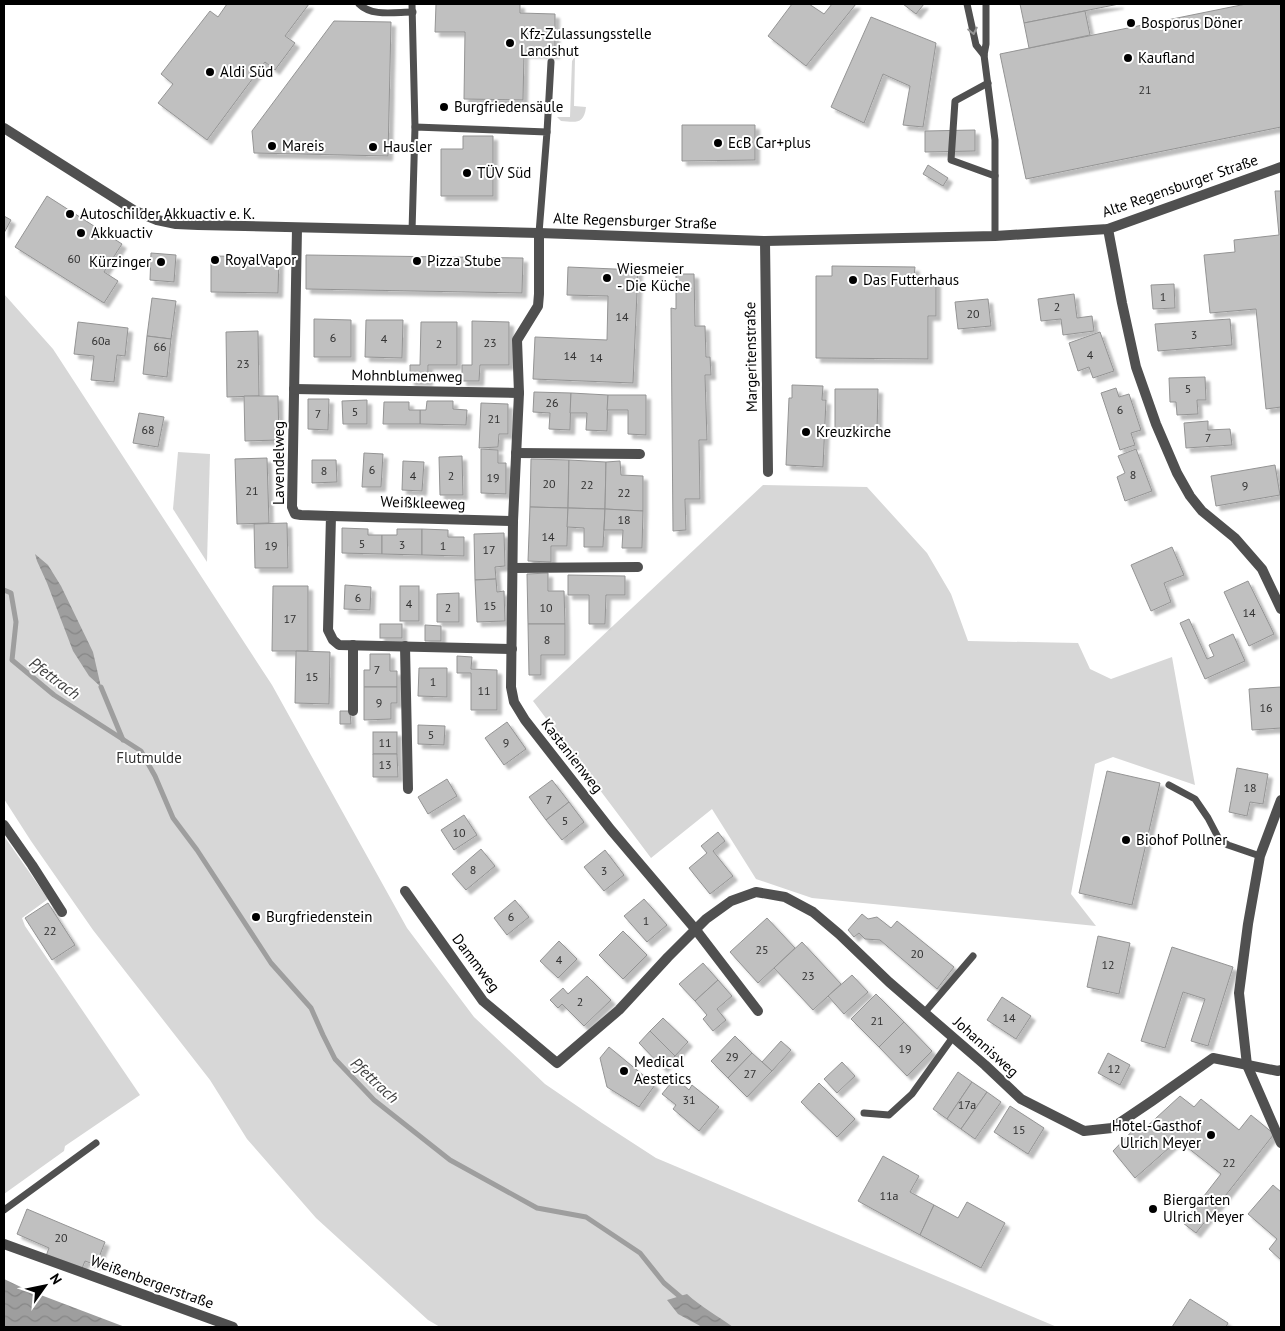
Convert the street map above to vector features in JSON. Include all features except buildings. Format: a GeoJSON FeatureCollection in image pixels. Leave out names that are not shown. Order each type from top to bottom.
{"type":"FeatureCollection","features":[{"type":"Feature","properties":{"kind":"street","name":"Alte Regensburger Straße"},"geometry":{"type":"LineString","coordinates":[[4,128],[135,211],[157,220],[176,224],[297,228],[539,233],[765,241],[995,236],[1108,229],[1281,167]]}},
{"type":"Feature","properties":{"kind":"street","name":"Lavendelweg"},"geometry":{"type":"LineString","coordinates":[[297,228],[292,507],[295,514],[331,516]]}},
{"type":"Feature","properties":{"kind":"street"},"geometry":{"type":"LineString","coordinates":[[1108,229],[1136,367],[1156,424],[1177,473],[1190,496],[1202,511],[1235,538],[1262,569],[1281,609]]}},
{"type":"Feature","properties":{"kind":"street","name":"Kastanienweg"},"geometry":{"type":"LineString","coordinates":[[539,233],[538,306],[518,340],[519,393],[514,521],[511,687],[514,702],[525,720],[611,830],[696,930]]}},
{"type":"Feature","properties":{"kind":"street","name":"Margeritenstraße"},"geometry":{"type":"LineString","coordinates":[[765,241],[768,472]]}},
{"type":"Feature","properties":{"kind":"street","name":"Mohnblumenweg"},"geometry":{"type":"LineString","coordinates":[[294,389],[519,393]]}},
{"type":"Feature","properties":{"kind":"street"},"geometry":{"type":"LineString","coordinates":[[516,453],[640,454]]}},
{"type":"Feature","properties":{"kind":"street"},"geometry":{"type":"LineString","coordinates":[[331,516],[328,630],[333,640],[339,644],[353,645],[512,649]]}},
{"type":"Feature","properties":{"kind":"street","name":"Weißkleeweg"},"geometry":{"type":"LineString","coordinates":[[331,516],[514,521]]}},
{"type":"Feature","properties":{"kind":"street"},"geometry":{"type":"LineString","coordinates":[[513,568],[638,567]]}},
{"type":"Feature","properties":{"kind":"street"},"geometry":{"type":"LineString","coordinates":[[353,645],[353,711]]}},
{"type":"Feature","properties":{"kind":"street"},"geometry":{"type":"LineString","coordinates":[[405,646],[408,789]]}},
{"type":"Feature","properties":{"kind":"street"},"geometry":{"type":"LineString","coordinates":[[1281,800],[1260,856],[1248,924],[1239,993],[1246,1065],[1281,1143]]}},
{"type":"Feature","properties":{"kind":"street"},"geometry":{"type":"LineString","coordinates":[[4,825],[62,912]]}},
{"type":"Feature","properties":{"kind":"street","name":"Dammweg"},"geometry":{"type":"LineString","coordinates":[[405,891],[483,1000],[557,1063]]}},
{"type":"Feature","properties":{"kind":"street","name":"Johannisweg"},"geometry":{"type":"LineString","coordinates":[[557,1063],[619,1010],[706,919],[731,901],[756,892],[785,897],[813,912],[1021,1099],[1084,1131],[1112,1128],[1213,1058],[1278,1071],[1281,1070]]}},
{"type":"Feature","properties":{"kind":"street"},"geometry":{"type":"LineString","coordinates":[[696,930],[758,1011]]}},
{"type":"Feature","properties":{"kind":"street","name":"Weißenbergerstraße"},"geometry":{"type":"LineString","coordinates":[[4,1244],[233,1327]]}},
{"type":"Feature","properties":{"kind":"lane"},"geometry":{"type":"LineString","coordinates":[[359,4],[366,10],[372,11],[413,12]]}},
{"type":"Feature","properties":{"kind":"lane"},"geometry":{"type":"LineString","coordinates":[[412,4],[415,127],[412,231]]}},
{"type":"Feature","properties":{"kind":"lane"},"geometry":{"type":"LineString","coordinates":[[968,4],[976,45],[984,55]]}},
{"type":"Feature","properties":{"kind":"lane"},"geometry":{"type":"LineString","coordinates":[[986,4],[986,44],[984,55],[995,140],[995,236]]}},
{"type":"Feature","properties":{"kind":"lane"},"geometry":{"type":"LineString","coordinates":[[539,233],[551,62]]}},
{"type":"Feature","properties":{"kind":"lane"},"geometry":{"type":"LineString","coordinates":[[988,83],[955,101],[951,160],[995,176]]}},
{"type":"Feature","properties":{"kind":"lane"},"geometry":{"type":"LineString","coordinates":[[415,127],[547,132]]}},
{"type":"Feature","properties":{"kind":"lane"},"geometry":{"type":"LineString","coordinates":[[1169,785],[1195,798],[1219,839],[1228,845],[1260,856]]}},
{"type":"Feature","properties":{"kind":"lane"},"geometry":{"type":"LineString","coordinates":[[925,1012],[974,956]]}},
{"type":"Feature","properties":{"kind":"lane"},"geometry":{"type":"LineString","coordinates":[[864,1113],[889,1116],[912,1094],[953,1037]]}},
{"type":"Feature","properties":{"kind":"lane"},"geometry":{"type":"LineString","coordinates":[[4,1210],[96,1142]]}},
{"type":"Feature","properties":{"kind":"green space"},"geometry":{"type":"Polygon","coordinates":[[[574,58],[574,106],[586,107],[585,113],[581,120],[578,121],[561,121],[557,117],[570,117],[572,61],[574,58]]]}},
{"type":"Feature","properties":{"kind":"green space","name":"Flutmulde"},"geometry":{"type":"Polygon","coordinates":[[[4,294],[53,349],[272,685],[407,928],[474,1017],[545,1084],[656,1158],[1057,1327],[440,1327],[428,1320],[316,1218],[247,1139],[210,1080],[93,930],[4,799],[4,294]]]}},
{"type":"Feature","properties":{"kind":"green space"},"geometry":{"type":"Polygon","coordinates":[[[178,452],[210,454],[207,562],[173,509],[178,452]]]}},
{"type":"Feature","properties":{"kind":"green space"},"geometry":{"type":"Polygon","coordinates":[[[763,485],[867,487],[927,553],[951,594],[968,641],[1078,643],[1090,669],[1111,679],[1172,657],[1195,785],[1113,757],[1095,764],[1071,894],[1096,926],[812,898],[756,879],[712,809],[651,858],[533,701],[763,485]]]}},
{"type":"Feature","properties":{"kind":"green space"},"geometry":{"type":"Polygon","coordinates":[[[4,836],[48,899],[22,918],[25,926],[140,1095],[65,1146],[64,1151],[4,1194],[4,836]]]}},
{"type":"Feature","properties":{"kind":"water"},"geometry":{"type":"Polygon","coordinates":[[[35,554],[48,565],[61,586],[93,652],[101,687],[89,676],[73,651],[35,554]]]}},
{"type":"Feature","properties":{"kind":"water"},"geometry":{"type":"Polygon","coordinates":[[[4,1279],[25,1289],[125,1327],[4,1327],[4,1279]]]}},
{"type":"Feature","properties":{"kind":"water"},"geometry":{"type":"Polygon","coordinates":[[[687,1294],[733,1327],[702,1327],[678,1314],[667,1300],[687,1294]]]}},
{"type":"Feature","properties":{"kind":"waterway","name":"Pfettrach"},"geometry":{"type":"LineString","coordinates":[[4,590],[11,593],[16,622],[12,660],[54,695],[141,751],[155,776],[173,818],[197,850],[271,963],[311,1008],[335,1059],[374,1100],[450,1160],[537,1208],[586,1217],[640,1253],[664,1283],[684,1300]]}},
{"type":"Feature","properties":{"kind":"waterway","name":"Pfettrach"},"geometry":{"type":"LineString","coordinates":[[101,687],[123,740]]}},
{"type":"Feature","properties":{"kind":"place","name":"Bosporus Döner"},"geometry":{"type":"Point","coordinates":[1131,23]}},
{"type":"Feature","properties":{"kind":"place","name":"Kfz-Zulassungsstelle Landshut"},"geometry":{"type":"Point","coordinates":[510,43]}},
{"type":"Feature","properties":{"kind":"place","name":"Kaufland"},"geometry":{"type":"Point","coordinates":[1128,58]}},
{"type":"Feature","properties":{"kind":"place","name":"Aldi Süd"},"geometry":{"type":"Point","coordinates":[210,72]}},
{"type":"Feature","properties":{"kind":"place","name":"Burgfriedensäule"},"geometry":{"type":"Point","coordinates":[444,107]}},
{"type":"Feature","properties":{"kind":"place","name":"EcB Car+plus"},"geometry":{"type":"Point","coordinates":[718,143]}},
{"type":"Feature","properties":{"kind":"place","name":"Mareis"},"geometry":{"type":"Point","coordinates":[272,146]}},
{"type":"Feature","properties":{"kind":"place","name":"Hausler"},"geometry":{"type":"Point","coordinates":[373,147]}},
{"type":"Feature","properties":{"kind":"place","name":"TÜV Süd"},"geometry":{"type":"Point","coordinates":[467,173]}},
{"type":"Feature","properties":{"kind":"place","name":"Autoschilder Akkuactiv e. K."},"geometry":{"type":"Point","coordinates":[70,214]}},
{"type":"Feature","properties":{"kind":"place","name":"Akkuactiv"},"geometry":{"type":"Point","coordinates":[81,233]}},
{"type":"Feature","properties":{"kind":"place","name":"RoyalVapor"},"geometry":{"type":"Point","coordinates":[215,260]}},
{"type":"Feature","properties":{"kind":"place","name":"Pizza Stube"},"geometry":{"type":"Point","coordinates":[417,261]}},
{"type":"Feature","properties":{"kind":"place","name":"Kürzinger"},"geometry":{"type":"Point","coordinates":[161,262]}},
{"type":"Feature","properties":{"kind":"place","name":"Wiesmeier - Die Küche"},"geometry":{"type":"Point","coordinates":[607,278]}},
{"type":"Feature","properties":{"kind":"place","name":"Das Futterhaus"},"geometry":{"type":"Point","coordinates":[853,280]}},
{"type":"Feature","properties":{"kind":"place","name":"Kreuzkirche"},"geometry":{"type":"Point","coordinates":[806,432]}},
{"type":"Feature","properties":{"kind":"place","name":"Biohof Pollner"},"geometry":{"type":"Point","coordinates":[1126,840]}},
{"type":"Feature","properties":{"kind":"place","name":"Burgfriedenstein"},"geometry":{"type":"Point","coordinates":[256,917]}},
{"type":"Feature","properties":{"kind":"place","name":"Medical Aestetics"},"geometry":{"type":"Point","coordinates":[624,1071]}},
{"type":"Feature","properties":{"kind":"place","name":"Hotel-Gasthof Ulrich Meyer"},"geometry":{"type":"Point","coordinates":[1211,1135]}},
{"type":"Feature","properties":{"kind":"place","name":"Biergarten Ulrich Meyer"},"geometry":{"type":"Point","coordinates":[1153,1209]}}]}
